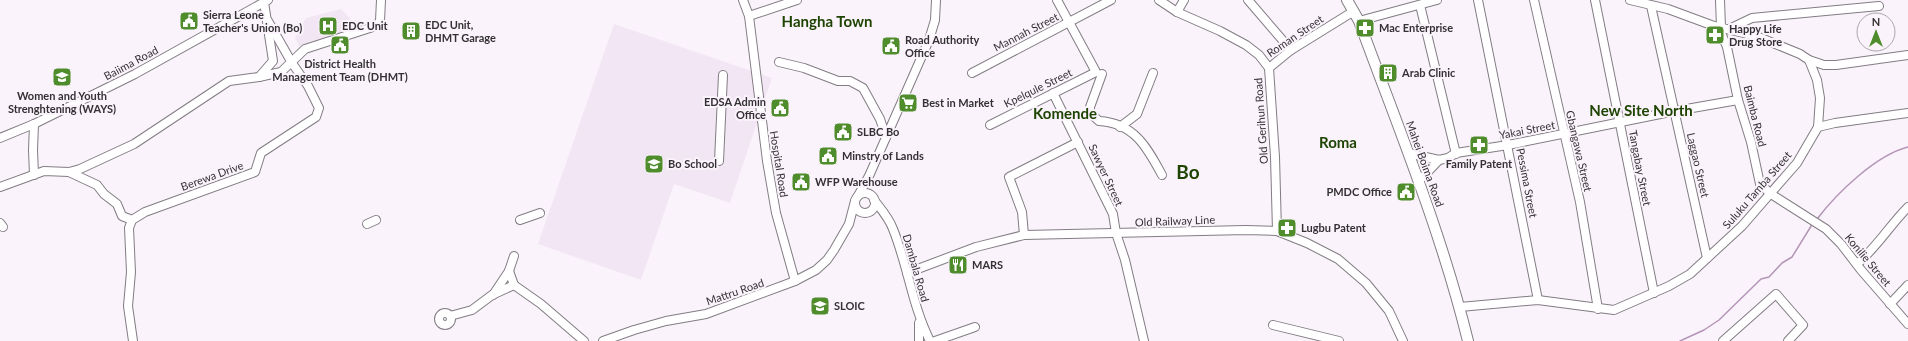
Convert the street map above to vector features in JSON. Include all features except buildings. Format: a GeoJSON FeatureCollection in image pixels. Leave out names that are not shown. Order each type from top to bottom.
{"type":"FeatureCollection","features":[{"type":"Feature","properties":{"kind":"main road","name":"Mahei Boima Road"},"geometry":{"type":"LineString","coordinates":[[1347,0],[1359,21],[1419,181],[1460,307],[1468,341]]}},
{"type":"Feature","properties":{"kind":"street"},"geometry":{"type":"LineString","coordinates":[[0,188],[44,171],[70,172],[80,169],[134,144],[230,81],[282,72],[305,49],[376,26],[380,21],[381,0]]}},
{"type":"Feature","properties":{"kind":"street","name":"Hospital Road"},"geometry":{"type":"LineString","coordinates":[[743,0],[749,16],[766,154],[776,213],[795,281]]}},
{"type":"Feature","properties":{"kind":"street"},"geometry":{"type":"LineString","coordinates":[[749,16],[797,0]]}},
{"type":"Feature","properties":{"kind":"street"},"geometry":{"type":"LineString","coordinates":[[890,222],[868,212],[858,210],[857,198],[869,176],[929,40],[935,20],[936,0]]}},
{"type":"Feature","properties":{"kind":"street"},"geometry":{"type":"LineString","coordinates":[[1057,0],[1068,23],[1099,73],[1090,107],[1090,113],[1099,121],[1110,122],[1134,133],[1149,152],[1162,175]]}},
{"type":"Feature","properties":{"kind":"street","name":"Mannah Street"},"geometry":{"type":"LineString","coordinates":[[972,73],[1111,0]]}},
{"type":"Feature","properties":{"kind":"street","name":"Old Gerihun Road"},"geometry":{"type":"LineString","coordinates":[[1159,0],[1177,12],[1220,31],[1246,45],[1259,55],[1269,68],[1275,157],[1277,231]]}},
{"type":"Feature","properties":{"kind":"street"},"geometry":{"type":"LineString","coordinates":[[1177,12],[1184,0]]}},
{"type":"Feature","properties":{"kind":"street"},"geometry":{"type":"LineString","coordinates":[[1248,0],[1291,50]]}},
{"type":"Feature","properties":{"kind":"street"},"geometry":{"type":"LineString","coordinates":[[1359,21],[1437,0]]}},
{"type":"Feature","properties":{"kind":"street","name":"Pessima Street"},"geometry":{"type":"LineString","coordinates":[[1478,0],[1538,300]]}},
{"type":"Feature","properties":{"kind":"street","name":"Gbangawa Street"},"geometry":{"type":"LineString","coordinates":[[1534,0],[1586,233],[1598,309]]}},
{"type":"Feature","properties":{"kind":"street","name":"Tangabay Street"},"geometry":{"type":"LineString","coordinates":[[1595,0],[1654,293]]}},
{"type":"Feature","properties":{"kind":"street"},"geometry":{"type":"LineString","coordinates":[[1630,0],[1756,36],[1800,54],[1809,60],[1824,65],[1836,65],[1908,55]]}},
{"type":"Feature","properties":{"kind":"street"},"geometry":{"type":"LineString","coordinates":[[1720,0],[1722,27]]}},
{"type":"Feature","properties":{"kind":"street"},"geometry":{"type":"LineString","coordinates":[[259,77],[273,62],[266,1]]}},
{"type":"Feature","properties":{"kind":"street","name":"Baiima Road"},"geometry":{"type":"LineString","coordinates":[[0,138],[34,124],[135,74],[266,1]]}},
{"type":"Feature","properties":{"kind":"street"},"geometry":{"type":"LineString","coordinates":[[1420,5],[1456,154]]}},
{"type":"Feature","properties":{"kind":"street","name":"Laggao Street"},"geometry":{"type":"LineString","coordinates":[[1651,6],[1707,258]]}},
{"type":"Feature","properties":{"kind":"street"},"geometry":{"type":"LineString","coordinates":[[1722,27],[1758,17],[1879,6]]}},
{"type":"Feature","properties":{"kind":"street","name":"Roman Street"},"geometry":{"type":"LineString","coordinates":[[1269,68],[1291,50],[1354,11]]}},
{"type":"Feature","properties":{"kind":"street","name":"Berewa Drive"},"geometry":{"type":"LineString","coordinates":[[132,220],[145,212],[255,172],[261,153],[316,117],[319,108],[308,86],[292,63],[268,21]]}},
{"type":"Feature","properties":{"kind":"street","name":"Baimba Road"},"geometry":{"type":"LineString","coordinates":[[1722,27],[1722,35],[1727,47],[1738,100],[1751,142],[1756,174],[1760,184],[1771,194],[1811,220]]}},
{"type":"Feature","properties":{"kind":"street","name":"Suluku Tamba Street"},"geometry":{"type":"LineString","coordinates":[[1460,307],[1538,300],[1614,310],[1654,293],[1690,274],[1742,226],[1771,194],[1796,163],[1818,127],[1820,98],[1817,80],[1809,60]]}},
{"type":"Feature","properties":{"kind":"street"},"geometry":{"type":"LineString","coordinates":[[780,62],[804,68],[838,81],[850,81],[863,88],[880,119],[886,137]]}},
{"type":"Feature","properties":{"kind":"street","name":"Kpelqule Street"},"geometry":{"type":"LineString","coordinates":[[990,125],[1053,93],[1099,73]]}},
{"type":"Feature","properties":{"kind":"street"},"geometry":{"type":"LineString","coordinates":[[1120,127],[1138,114],[1153,73]]}},
{"type":"Feature","properties":{"kind":"street"},"geometry":{"type":"LineString","coordinates":[[719,161],[723,75]]}},
{"type":"Feature","properties":{"kind":"street","name":"Sawyer Street"},"geometry":{"type":"LineString","coordinates":[[1053,93],[1078,142],[1101,193],[1107,200],[1125,260],[1144,341]]}},
{"type":"Feature","properties":{"kind":"street","name":"Yakai Street"},"geometry":{"type":"LineString","coordinates":[[1419,181],[1439,160],[1456,154],[1738,100]]}},
{"type":"Feature","properties":{"kind":"street"},"geometry":{"type":"LineString","coordinates":[[1818,127],[1835,122],[1908,113]]}},
{"type":"Feature","properties":{"kind":"street"},"geometry":{"type":"LineString","coordinates":[[34,124],[34,175]]}},
{"type":"Feature","properties":{"kind":"street"},"geometry":{"type":"LineString","coordinates":[[1024,235],[1022,212],[1009,178],[1078,142]]}},
{"type":"Feature","properties":{"kind":"street"},"geometry":{"type":"LineString","coordinates":[[1408,153],[1439,160]]}},
{"type":"Feature","properties":{"kind":"street"},"geometry":{"type":"LineString","coordinates":[[70,172],[97,185],[104,194],[117,204],[122,216],[132,220],[129,228],[131,272],[128,306],[133,341]]}},
{"type":"Feature","properties":{"kind":"street"},"geometry":{"type":"LineString","coordinates":[[868,212],[874,207],[869,176]]}},
{"type":"Feature","properties":{"kind":"street"},"geometry":{"type":"LineString","coordinates":[[857,198],[864,194],[872,198]]}},
{"type":"Feature","properties":{"kind":"street","name":"Mattru Road"},"geometry":{"type":"LineString","coordinates":[[603,341],[662,322],[706,314],[795,281],[822,266],[834,250],[849,224],[857,198]]}},
{"type":"Feature","properties":{"kind":"street","name":"Dambala Road"},"geometry":{"type":"LineString","coordinates":[[872,198],[890,222],[907,273],[919,320],[930,341]]}},
{"type":"Feature","properties":{"kind":"street"},"geometry":{"type":"LineString","coordinates":[[1857,264],[1872,251],[1891,224],[1908,207]]}},
{"type":"Feature","properties":{"kind":"street","name":"Mattru Road"},"geometry":{"type":"LineString","coordinates":[[849,224],[868,212]]}},
{"type":"Feature","properties":{"kind":"street"},"geometry":{"type":"LineString","coordinates":[[520,220],[540,213]]}},
{"type":"Feature","properties":{"kind":"street"},"geometry":{"type":"LineString","coordinates":[[367,224],[376,220]]}},
{"type":"Feature","properties":{"kind":"street","name":"Konilie Street"},"geometry":{"type":"LineString","coordinates":[[1811,220],[1842,244],[1908,324]]}},
{"type":"Feature","properties":{"kind":"street","name":"Old Railway Line"},"geometry":{"type":"LineString","coordinates":[[907,273],[976,247],[1024,235],[1246,230],[1277,231],[1307,243],[1338,259],[1366,283],[1389,311],[1403,341]]}},
{"type":"Feature","properties":{"kind":"street"},"geometry":{"type":"LineString","coordinates":[[492,295],[509,271],[514,256]]}},
{"type":"Feature","properties":{"kind":"street"},"geometry":{"type":"LineString","coordinates":[[509,271],[514,285],[541,304],[584,341]]}},
{"type":"Feature","properties":{"kind":"street"},"geometry":{"type":"LineString","coordinates":[[450,316],[472,310],[492,295],[514,285]]}},
{"type":"Feature","properties":{"kind":"street"},"geometry":{"type":"LineString","coordinates":[[1890,304],[1908,285]]}},
{"type":"Feature","properties":{"kind":"street"},"geometry":{"type":"LineString","coordinates":[[1723,341],[1776,294],[1803,325],[1788,341]]}},
{"type":"Feature","properties":{"kind":"street","name":"Dambala Road"},"geometry":{"type":"LineString","coordinates":[[919,320],[919,341]]}},
{"type":"Feature","properties":{"kind":"street"},"geometry":{"type":"LineString","coordinates":[[1273,325],[1339,341]]}},
{"type":"Feature","properties":{"kind":"street"},"geometry":{"type":"LineString","coordinates":[[935,341],[975,327]]}},
{"type":"Feature","properties":{"kind":"shaded area","name":"EDC Unit"},"geometry":{"type":"Polygon","coordinates":[[[341,9],[353,22],[357,31],[301,50],[295,38],[306,18],[341,9]]]}},
{"type":"Feature","properties":{"kind":"shaded area","name":"Bo School"},"geometry":{"type":"Polygon","coordinates":[[[614,24],[772,78],[730,203],[674,184],[641,280],[538,244],[614,24]]]}},
{"type":"Feature","properties":{"kind":"waterway"},"geometry":{"type":"LineString","coordinates":[[1817,219],[1835,198],[1870,166],[1896,151],[1908,147]]}},
{"type":"Feature","properties":{"kind":"waterway"},"geometry":{"type":"LineString","coordinates":[[1680,341],[1704,330],[1719,320],[1761,279],[1769,277],[1782,263],[1792,257],[1813,223]]}},
{"type":"Feature","properties":{"kind":"place","name":"Sierra Leone Teacher's Union (Bo)"},"geometry":{"type":"Point","coordinates":[189,21]}},
{"type":"Feature","properties":{"kind":"place","name":"EDC Unit"},"geometry":{"type":"Point","coordinates":[328,26]}},
{"type":"Feature","properties":{"kind":"place","name":"Mac Enterprise"},"geometry":{"type":"Point","coordinates":[1365,28]}},
{"type":"Feature","properties":{"kind":"place","name":"EDC Unit, DHMT Garage"},"geometry":{"type":"Point","coordinates":[411,31]}},
{"type":"Feature","properties":{"kind":"place","name":"Happy Life Drug Store"},"geometry":{"type":"Point","coordinates":[1715,35]}},
{"type":"Feature","properties":{"kind":"place","name":"District Health Management Team (DHMT)"},"geometry":{"type":"Point","coordinates":[340,45]}},
{"type":"Feature","properties":{"kind":"place","name":"Road Authority Office"},"geometry":{"type":"Point","coordinates":[891,46]}},
{"type":"Feature","properties":{"kind":"place","name":"Arab Clinic"},"geometry":{"type":"Point","coordinates":[1388,73]}},
{"type":"Feature","properties":{"kind":"place","name":"Women and Youth Strenghtening (WAYS)"},"geometry":{"type":"Point","coordinates":[62,77]}},
{"type":"Feature","properties":{"kind":"place","name":"Best in Market"},"geometry":{"type":"Point","coordinates":[908,103]}},
{"type":"Feature","properties":{"kind":"place","name":"EDSA Admin Office"},"geometry":{"type":"Point","coordinates":[780,108]}},
{"type":"Feature","properties":{"kind":"place","name":"SLBC Bo"},"geometry":{"type":"Point","coordinates":[843,132]}},
{"type":"Feature","properties":{"kind":"place","name":"Family Patent"},"geometry":{"type":"Point","coordinates":[1479,145]}},
{"type":"Feature","properties":{"kind":"place","name":"Minstry of Lands"},"geometry":{"type":"Point","coordinates":[828,156]}},
{"type":"Feature","properties":{"kind":"place","name":"Bo School"},"geometry":{"type":"Point","coordinates":[654,164]}},
{"type":"Feature","properties":{"kind":"place","name":"WFP Warehouse"},"geometry":{"type":"Point","coordinates":[801,182]}},
{"type":"Feature","properties":{"kind":"place","name":"PMDC Office"},"geometry":{"type":"Point","coordinates":[1406,192]}},
{"type":"Feature","properties":{"kind":"place","name":"Lugbu Patent"},"geometry":{"type":"Point","coordinates":[1287,228]}},
{"type":"Feature","properties":{"kind":"place","name":"MARS"},"geometry":{"type":"Point","coordinates":[958,265]}},
{"type":"Feature","properties":{"kind":"place","name":"SLOIC"},"geometry":{"type":"Point","coordinates":[820,306]}},
{"type":"Feature","properties":{"kind":"district","name":"Hangha Town"},"geometry":{"type":"Point","coordinates":[827,22]}},
{"type":"Feature","properties":{"kind":"district","name":"New Site North"},"geometry":{"type":"Point","coordinates":[1641,111]}},
{"type":"Feature","properties":{"kind":"district","name":"Komende"},"geometry":{"type":"Point","coordinates":[1065,114]}},
{"type":"Feature","properties":{"kind":"district","name":"Roma"},"geometry":{"type":"Point","coordinates":[1338,143]}},
{"type":"Feature","properties":{"kind":"district","name":"Bo"},"geometry":{"type":"Point","coordinates":[1188,172]}}]}
